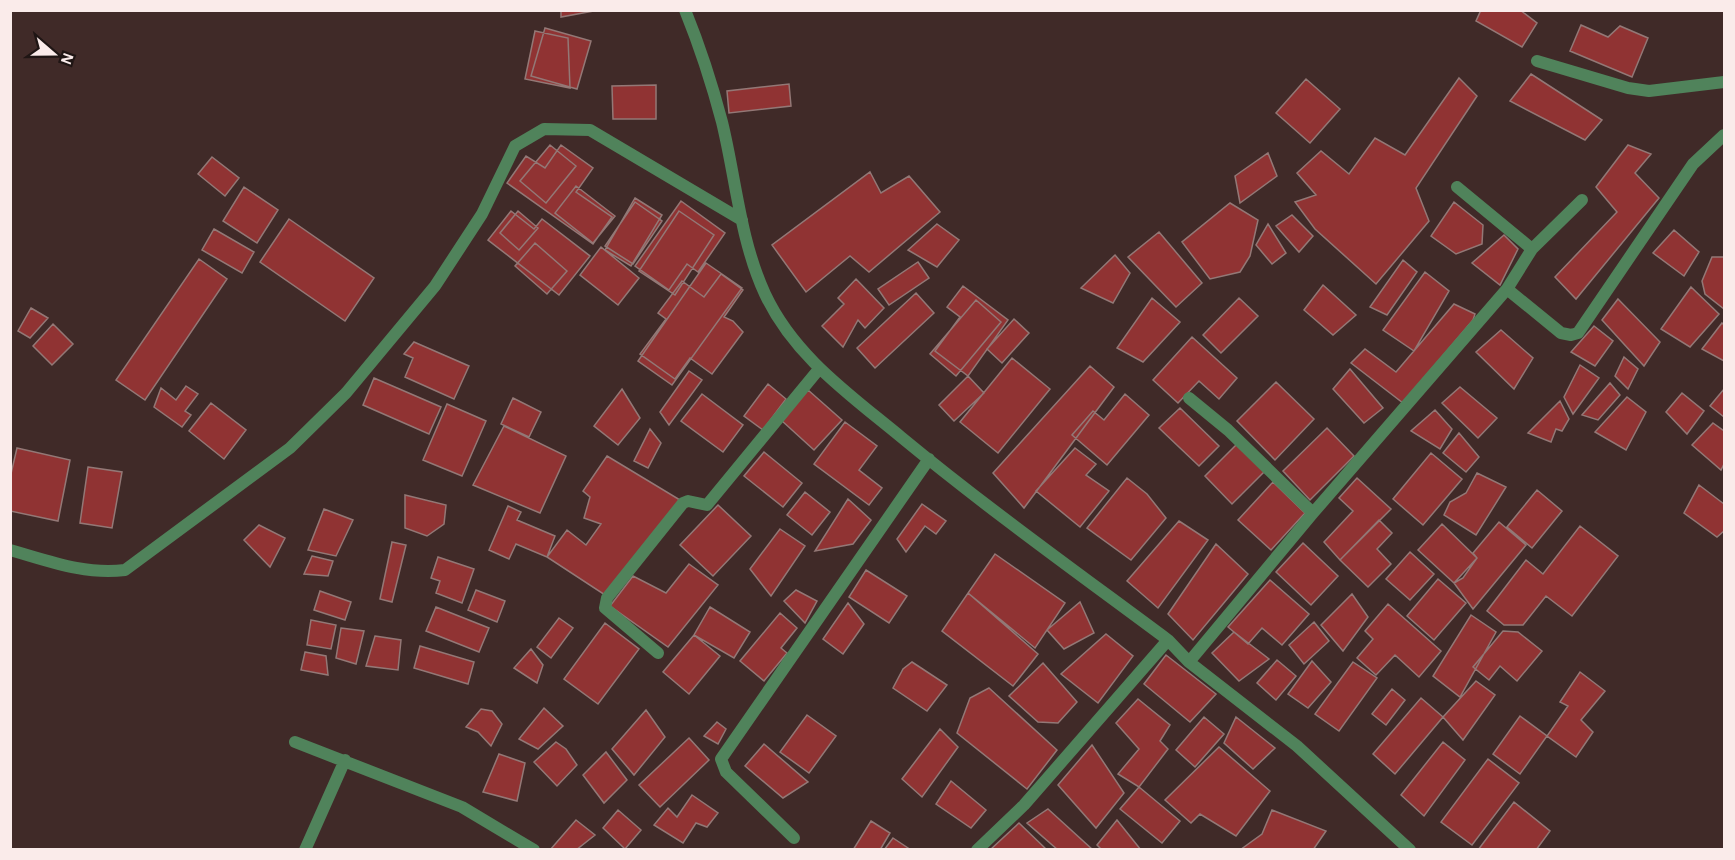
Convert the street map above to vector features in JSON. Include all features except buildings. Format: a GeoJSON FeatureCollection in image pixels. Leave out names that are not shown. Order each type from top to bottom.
{"type":"FeatureCollection","features":[{"type":"Feature","properties":{"kind":"street"},"geometry":{"type":"LineString","coordinates":[[685,10],[701,49],[722,123],[742,220],[764,292],[784,330],[819,369],[929,459],[1168,640],[1189,662],[1297,747],[1410,849]]}},
{"type":"Feature","properties":{"kind":"street"},"geometry":{"type":"LineString","coordinates":[[1537,61],[1628,88],[1649,91],[1725,82]]}},
{"type":"Feature","properties":{"kind":"street"},"geometry":{"type":"LineString","coordinates":[[10,550],[81,570],[100,573],[125,570],[290,448],[346,393],[435,286],[482,214],[515,146],[544,129],[590,130],[742,220]]}},
{"type":"Feature","properties":{"kind":"street"},"geometry":{"type":"LineString","coordinates":[[1507,289],[1562,333],[1571,335],[1578,333],[1693,164],[1725,135]]}},
{"type":"Feature","properties":{"kind":"street"},"geometry":{"type":"LineString","coordinates":[[1457,187],[1532,249]]}},
{"type":"Feature","properties":{"kind":"street"},"geometry":{"type":"LineString","coordinates":[[1189,662],[1313,513],[1507,289],[1532,249],[1581,200]]}},
{"type":"Feature","properties":{"kind":"street"},"geometry":{"type":"LineString","coordinates":[[658,653],[605,608],[607,598],[684,503],[688,501],[707,505],[819,369]]}},
{"type":"Feature","properties":{"kind":"street"},"geometry":{"type":"LineString","coordinates":[[1189,398],[1228,430],[1313,513]]}},
{"type":"Feature","properties":{"kind":"street"},"geometry":{"type":"LineString","coordinates":[[794,838],[726,772],[721,759],[929,459]]}},
{"type":"Feature","properties":{"kind":"street"},"geometry":{"type":"LineString","coordinates":[[977,849],[1024,806],[1168,640]]}},
{"type":"Feature","properties":{"kind":"street"},"geometry":{"type":"LineString","coordinates":[[295,742],[462,807],[534,849]]}},
{"type":"Feature","properties":{"kind":"street"},"geometry":{"type":"LineString","coordinates":[[304,849],[345,760]]}}]}
